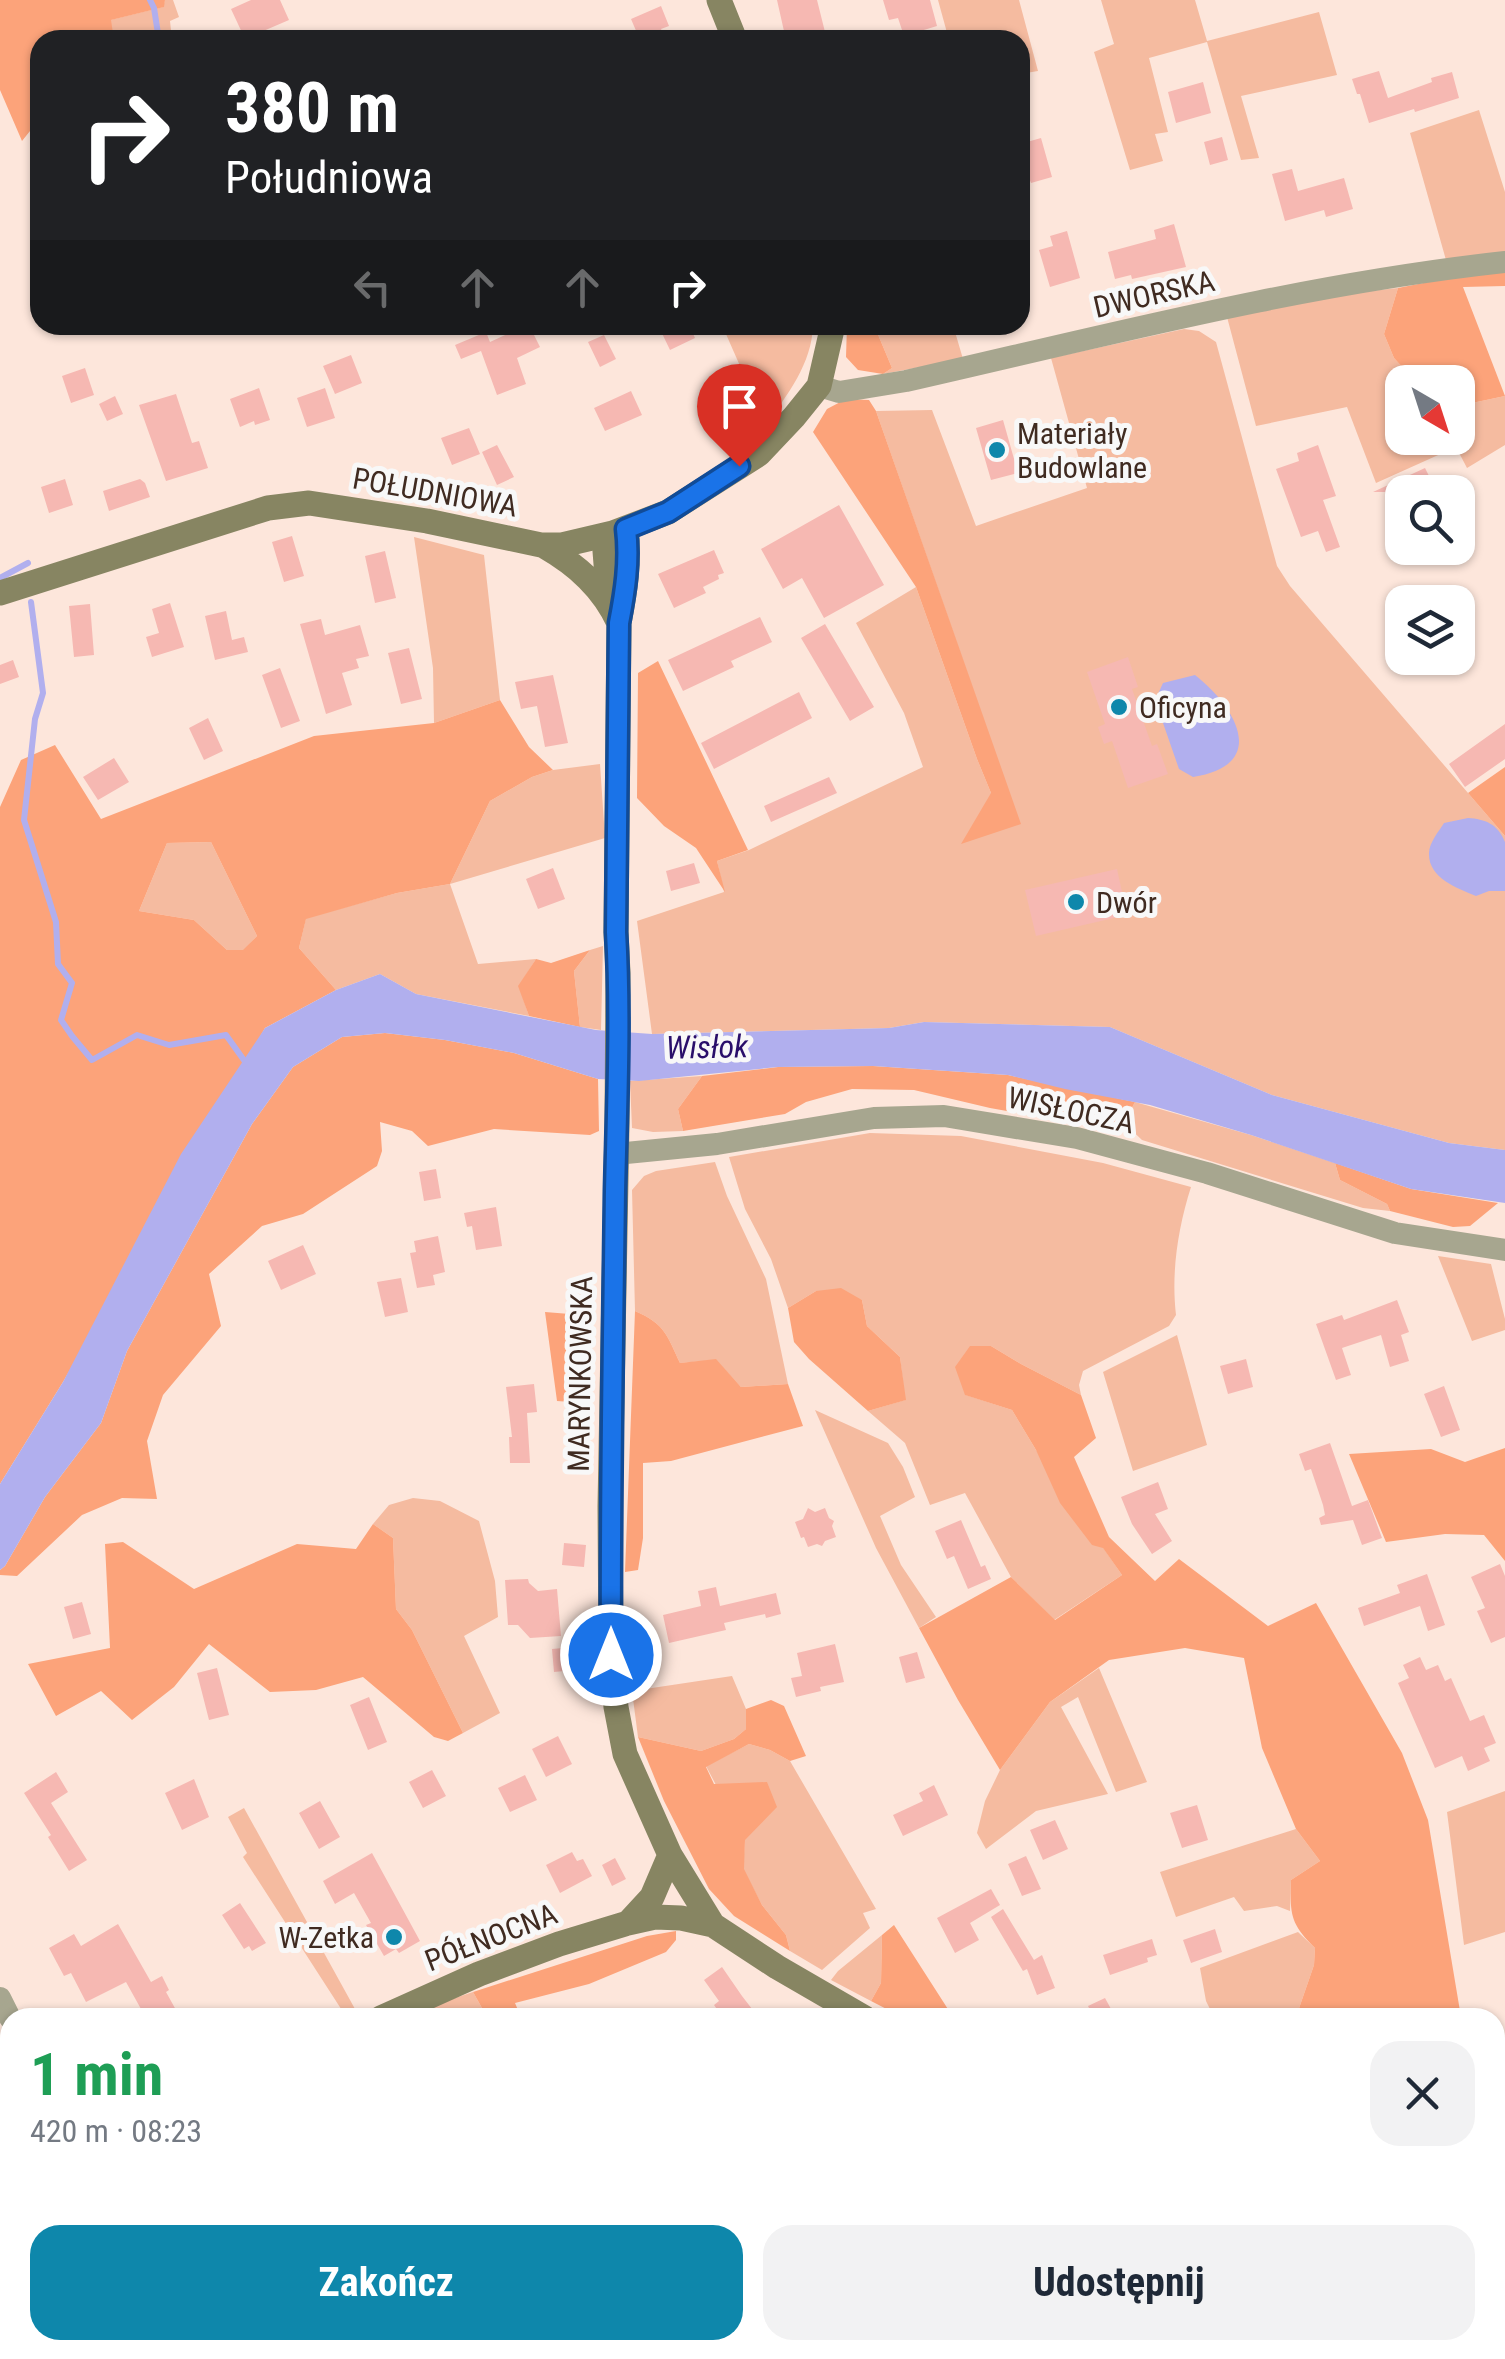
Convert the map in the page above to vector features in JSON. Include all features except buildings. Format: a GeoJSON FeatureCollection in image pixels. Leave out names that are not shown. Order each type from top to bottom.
{"type":"FeatureCollection","features":[{"type":"Feature","properties":{"kind":"street"},"geometry":{"type":"LineString","coordinates":[[719,0],[731,30]]}},
{"type":"Feature","properties":{"kind":"street","name":"DWORSKA"},"geometry":{"type":"LineString","coordinates":[[819,386],[839,392],[906,381],[1327,287],[1505,262]]}},
{"type":"Feature","properties":{"kind":"street"},"geometry":{"type":"LineString","coordinates":[[819,386],[831,335]]}},
{"type":"Feature","properties":{"kind":"street","name":"POŁUDNIOWA"},"geometry":{"type":"LineString","coordinates":[[0,593],[268,508],[308,503],[541,544],[562,545],[619,531],[684,504],[759,454],[819,386]]}},
{"type":"Feature","properties":{"kind":"street","name":"MARYNKOWSKA"},"geometry":{"type":"LineString","coordinates":[[619,531],[628,551],[626,588],[614,613],[618,1123],[610,1507],[611,1655],[616,1707],[625,1754],[670,1854],[713,1925],[848,2008]]}},
{"type":"Feature","properties":{"kind":"street"},"geometry":{"type":"LineString","coordinates":[[541,544],[570,561],[614,613]]}},
{"type":"Feature","properties":{"kind":"street","name":"WISŁOCZA"},"geometry":{"type":"LineString","coordinates":[[616,1154],[717,1144],[874,1118],[944,1116],[1077,1138],[1206,1173],[1395,1233],[1505,1250]]}},
{"type":"Feature","properties":{"kind":"street"},"geometry":{"type":"LineString","coordinates":[[628,1923],[652,1897],[670,1854]]}},
{"type":"Feature","properties":{"kind":"street","name":"PÓŁNOCNA"},"geometry":{"type":"LineString","coordinates":[[403,2008],[558,1944],[628,1923],[655,1917],[713,1925]]}},
{"type":"Feature","properties":{"kind":"shaded area"},"geometry":{"type":"Polygon","coordinates":[[[0,0],[165,0],[164,7],[111,20],[112,30],[30,30],[30,131],[22,141],[0,90],[0,0]]]}},
{"type":"Feature","properties":{"kind":"shaded area"},"geometry":{"type":"Polygon","coordinates":[[[165,0],[173,0],[179,17],[170,21],[171,30],[112,30],[110,20],[163,7],[165,0]]]}},
{"type":"Feature","properties":{"kind":"shaded area"},"geometry":{"type":"Polygon","coordinates":[[[938,0],[1019,0],[1027,30],[946,30],[938,0]]]}},
{"type":"Feature","properties":{"kind":"shaded area"},"geometry":{"type":"Polygon","coordinates":[[[1101,0],[1195,0],[1207,41],[1319,12],[1337,75],[1241,96],[1259,158],[1241,160],[1207,42],[1149,58],[1168,132],[1155,134],[1163,161],[1130,170],[1094,52],[1114,44],[1101,0]]]}},
{"type":"Feature","properties":{"kind":"shaded area"},"geometry":{"type":"Polygon","coordinates":[[[1030,41],[1038,71],[1030,72],[1030,41]]]}},
{"type":"Feature","properties":{"kind":"shaded area"},"geometry":{"type":"Polygon","coordinates":[[[1479,110],[1505,192],[1505,252],[1446,260],[1410,133],[1479,110]]]}},
{"type":"Feature","properties":{"kind":"shaded area"},"geometry":{"type":"Polygon","coordinates":[[[1505,271],[1505,286],[1463,287],[1505,396],[1475,402],[1475,365],[1400,365],[1384,334],[1398,288],[1505,271]]]}},
{"type":"Feature","properties":{"kind":"shaded area"},"geometry":{"type":"Polygon","coordinates":[[[1398,288],[1384,334],[1400,365],[1385,365],[1385,455],[1438,455],[1394,475],[1385,475],[1376,483],[1347,407],[1256,426],[1227,317],[1313,297],[1398,288]]]}},
{"type":"Feature","properties":{"kind":"shaded area"},"geometry":{"type":"Polygon","coordinates":[[[1184,329],[1199,331],[1216,342],[1277,566],[1505,836],[1505,1150],[1449,1143],[1272,1095],[1110,1027],[924,1022],[889,1028],[652,1034],[637,921],[724,892],[717,861],[749,850],[923,767],[904,713],[856,623],[916,587],[991,793],[1020,824],[876,411],[932,410],[976,526],[1087,488],[1051,358],[1184,329]]]}},
{"type":"Feature","properties":{"kind":"shaded area"},"geometry":{"type":"Polygon","coordinates":[[[726,335],[812,335],[803,366],[766,425],[726,335]]]}},
{"type":"Feature","properties":{"kind":"shaded area"},"geometry":{"type":"Polygon","coordinates":[[[847,335],[878,335],[892,368],[883,374],[858,370],[846,357],[847,335]]]}},
{"type":"Feature","properties":{"kind":"shaded area"},"geometry":{"type":"Polygon","coordinates":[[[878,335],[956,335],[963,359],[883,374],[892,368],[878,335]]]}},
{"type":"Feature","properties":{"kind":"shaded area"},"geometry":{"type":"Polygon","coordinates":[[[1505,396],[1505,445],[1467,468],[1460,455],[1475,455],[1475,402],[1505,396]]]}},
{"type":"Feature","properties":{"kind":"shaded area"},"geometry":{"type":"Polygon","coordinates":[[[846,399],[869,400],[876,411],[1021,824],[961,844],[991,793],[916,587],[813,432],[827,409],[846,399]]]}},
{"type":"Feature","properties":{"kind":"shaded area"},"geometry":{"type":"Polygon","coordinates":[[[414,537],[484,555],[500,700],[434,723],[433,668],[414,537]]]}},
{"type":"Feature","properties":{"kind":"shaded area"},"geometry":{"type":"Polygon","coordinates":[[[658,661],[748,850],[717,861],[725,892],[696,848],[664,826],[637,798],[638,673],[658,661]]]}},
{"type":"Feature","properties":{"kind":"shaded area"},"geometry":{"type":"Polygon","coordinates":[[[500,700],[529,747],[553,770],[490,801],[450,884],[397,893],[306,919],[299,948],[336,990],[265,1028],[63,1382],[0,1484],[0,807],[21,760],[55,745],[101,819],[314,736],[434,723],[500,700]],[[211,842],[167,843],[139,911],[194,920],[227,950],[243,950],[257,936],[211,842]]]}},
{"type":"Feature","properties":{"kind":"shaded area"},"geometry":{"type":"Polygon","coordinates":[[[600,764],[605,838],[450,884],[490,801],[532,777],[600,764]]]}},
{"type":"Feature","properties":{"kind":"shaded area"},"geometry":{"type":"Polygon","coordinates":[[[1505,767],[1505,836],[1468,793],[1505,767]]]}},
{"type":"Feature","properties":{"kind":"shaded area"},"geometry":{"type":"Polygon","coordinates":[[[211,842],[257,936],[243,951],[227,950],[194,920],[139,911],[167,843],[211,842]]]}},
{"type":"Feature","properties":{"kind":"shaded area"},"geometry":{"type":"Polygon","coordinates":[[[450,884],[478,964],[536,959],[519,986],[529,1016],[416,994],[380,974],[336,990],[299,948],[306,918],[397,893],[450,884]]]}},
{"type":"Feature","properties":{"kind":"shaded area"},"geometry":{"type":"Polygon","coordinates":[[[603,946],[601,1030],[580,1027],[574,971],[590,950],[603,946]]]}},
{"type":"Feature","properties":{"kind":"shaded area"},"geometry":{"type":"Polygon","coordinates":[[[590,950],[574,971],[580,1027],[529,1016],[518,986],[536,959],[551,963],[590,950]]]}},
{"type":"Feature","properties":{"kind":"shaded area"},"geometry":{"type":"Polygon","coordinates":[[[385,1033],[514,1053],[598,1079],[599,1131],[590,1135],[494,1129],[428,1146],[412,1131],[380,1122],[382,1151],[377,1166],[303,1214],[262,1226],[209,1274],[221,1326],[163,1395],[147,1441],[157,1499],[122,1498],[82,1515],[17,1576],[0,1575],[45,1497],[101,1423],[127,1351],[252,1124],[293,1067],[342,1037],[385,1033]]]}},
{"type":"Feature","properties":{"kind":"shaded area"},"geometry":{"type":"Polygon","coordinates":[[[873,1066],[1008,1075],[1135,1102],[1124,1123],[1062,1121],[914,1090],[852,1089],[806,1102],[785,1114],[683,1131],[678,1109],[702,1076],[778,1067],[873,1066]]]}},
{"type":"Feature","properties":{"kind":"shaded area"},"geometry":{"type":"Polygon","coordinates":[[[702,1076],[678,1109],[683,1131],[632,1128],[630,1081],[702,1076]]]}},
{"type":"Feature","properties":{"kind":"shaded area"},"geometry":{"type":"Polygon","coordinates":[[[1135,1102],[1335,1163],[1340,1180],[1387,1204],[1390,1211],[1363,1208],[1142,1140],[1124,1123],[1135,1102]]]}},
{"type":"Feature","properties":{"kind":"shaded area"},"geometry":{"type":"Polygon","coordinates":[[[870,1133],[961,1136],[1103,1163],[1191,1187],[1177,1250],[1176,1315],[1169,1326],[1083,1371],[1081,1395],[991,1346],[966,1395],[1012,1410],[1122,1575],[1054,1620],[1011,1577],[965,1493],[930,1505],[905,1443],[868,1411],[905,1400],[900,1357],[867,1326],[862,1300],[816,1291],[788,1308],[771,1259],[745,1209],[729,1157],[870,1133]]]}},
{"type":"Feature","properties":{"kind":"shaded area"},"geometry":{"type":"Polygon","coordinates":[[[715,1162],[766,1279],[788,1384],[741,1387],[716,1360],[680,1363],[664,1331],[635,1311],[632,1190],[644,1176],[656,1171],[715,1162]]]}},
{"type":"Feature","properties":{"kind":"shaded area"},"geometry":{"type":"Polygon","coordinates":[[[1335,1163],[1411,1189],[1498,1203],[1470,1226],[1453,1227],[1390,1211],[1387,1204],[1340,1180],[1335,1163]]]}},
{"type":"Feature","properties":{"kind":"shaded area"},"geometry":{"type":"Polygon","coordinates":[[[1438,1256],[1491,1264],[1505,1330],[1472,1341],[1438,1256]]]}},
{"type":"Feature","properties":{"kind":"shaded area"},"geometry":{"type":"Polygon","coordinates":[[[841,1288],[862,1300],[867,1326],[900,1357],[906,1400],[868,1411],[794,1342],[788,1308],[816,1291],[841,1288]]]}},
{"type":"Feature","properties":{"kind":"shaded area"},"geometry":{"type":"Polygon","coordinates":[[[635,1311],[664,1331],[680,1363],[716,1359],[741,1387],[788,1384],[803,1426],[671,1461],[643,1463],[643,1538],[638,1570],[625,1572],[635,1311]]]}},
{"type":"Feature","properties":{"kind":"shaded area"},"geometry":{"type":"Polygon","coordinates":[[[545,1312],[582,1315],[585,1403],[557,1401],[545,1312]]]}},
{"type":"Feature","properties":{"kind":"shaded area"},"geometry":{"type":"Polygon","coordinates":[[[1177,1335],[1207,1445],[1133,1471],[1103,1372],[1177,1335]]]}},
{"type":"Feature","properties":{"kind":"shaded area"},"geometry":{"type":"Polygon","coordinates":[[[970,1346],[991,1346],[1081,1395],[1096,1438],[1074,1457],[1109,1537],[1155,1581],[1179,1559],[1268,1626],[1316,1603],[1402,1753],[1428,1820],[1459,2008],[1299,2008],[1314,1965],[1315,1948],[1293,1918],[1291,1880],[1320,1861],[1296,1829],[1262,1748],[1244,1658],[1185,1648],[1109,1660],[1050,1702],[1000,1770],[919,1628],[1011,1577],[1055,1620],[1122,1575],[1103,1548],[1092,1545],[1060,1503],[1012,1410],[965,1395],[955,1367],[970,1346]]]}},
{"type":"Feature","properties":{"kind":"shaded area"},"geometry":{"type":"Polygon","coordinates":[[[815,1410],[888,1443],[903,1467],[915,1497],[880,1516],[901,1565],[936,1617],[919,1628],[876,1548],[815,1410]]]}},
{"type":"Feature","properties":{"kind":"shaded area"},"geometry":{"type":"Polygon","coordinates":[[[1505,1448],[1505,1561],[1484,1535],[1445,1534],[1386,1542],[1349,1454],[1431,1449],[1465,1462],[1505,1448]]]}},
{"type":"Feature","properties":{"kind":"shaded area"},"geometry":{"type":"Polygon","coordinates":[[[413,1498],[440,1501],[479,1521],[495,1581],[498,1617],[464,1636],[500,1713],[463,1733],[412,1630],[396,1609],[393,1538],[373,1524],[389,1505],[413,1498]]]}},
{"type":"Feature","properties":{"kind":"shaded area"},"geometry":{"type":"Polygon","coordinates":[[[373,1524],[393,1538],[396,1609],[412,1630],[463,1733],[448,1741],[434,1737],[363,1677],[316,1690],[270,1692],[209,1644],[174,1687],[132,1720],[101,1691],[56,1716],[28,1664],[110,1648],[105,1544],[123,1542],[194,1589],[297,1544],[356,1549],[373,1524]]]}},
{"type":"Feature","properties":{"kind":"shaded area"},"geometry":{"type":"Polygon","coordinates":[[[1099,1668],[1147,1782],[1116,1792],[1078,1697],[1061,1707],[1108,1794],[1036,1811],[986,1849],[977,1833],[985,1801],[1000,1770],[1050,1702],[1099,1668]]]}},
{"type":"Feature","properties":{"kind":"shaded area"},"geometry":{"type":"Polygon","coordinates":[[[732,1676],[746,1709],[746,1729],[734,1739],[701,1751],[638,1737],[632,1691],[732,1676]]]}},
{"type":"Feature","properties":{"kind":"shaded area"},"geometry":{"type":"Polygon","coordinates":[[[771,1700],[784,1706],[806,1756],[790,1761],[749,1744],[706,1767],[714,1784],[767,1782],[777,1807],[745,1840],[744,1869],[762,1905],[786,1935],[790,1951],[734,1916],[709,1889],[664,1801],[638,1737],[701,1751],[734,1739],[746,1729],[746,1709],[771,1700]]]}},
{"type":"Feature","properties":{"kind":"shaded area"},"geometry":{"type":"Polygon","coordinates":[[[749,1744],[790,1761],[876,1909],[863,1913],[870,1928],[822,1970],[790,1951],[786,1935],[762,1905],[743,1869],[745,1840],[706,1766],[749,1744]]]}},
{"type":"Feature","properties":{"kind":"shaded area"},"geometry":{"type":"Polygon","coordinates":[[[1505,1791],[1505,1932],[1464,1945],[1447,1812],[1505,1791]]]}},
{"type":"Feature","properties":{"kind":"shaded area"},"geometry":{"type":"Polygon","coordinates":[[[244,1808],[354,2008],[340,2008],[243,1857],[247,1853],[228,1817],[244,1808]]]}},
{"type":"Feature","properties":{"kind":"shaded area"},"geometry":{"type":"Polygon","coordinates":[[[1296,1829],[1320,1861],[1291,1880],[1290,1911],[1277,1906],[1244,1911],[1234,1897],[1176,1917],[1160,1872],[1296,1829]]]}},
{"type":"Feature","properties":{"kind":"shaded area"},"geometry":{"type":"Polygon","coordinates":[[[894,1925],[947,2008],[885,2008],[871,2001],[881,1983],[882,1935],[894,1925]]]}},
{"type":"Feature","properties":{"kind":"shaded area"},"geometry":{"type":"Polygon","coordinates":[[[676,1931],[676,1940],[666,1952],[589,1984],[515,2003],[517,2008],[482,2008],[473,1992],[647,1936],[676,1931]]]}},
{"type":"Feature","properties":{"kind":"shaded area"},"geometry":{"type":"Polygon","coordinates":[[[1298,1932],[1315,1948],[1314,1965],[1299,2008],[1210,2008],[1200,1968],[1298,1932]]]}},
{"type":"Feature","properties":{"kind":"shaded area"},"geometry":{"type":"Polygon","coordinates":[[[882,1935],[881,1983],[871,2001],[831,1980],[838,1971],[882,1935]]]}},
{"type":"Feature","properties":{"kind":"shaded area"},"geometry":{"type":"Polygon","coordinates":[[[473,1992],[482,2008],[432,2008],[473,1992]]]}},
{"type":"Feature","properties":{"kind":"water"},"geometry":{"type":"Polygon","coordinates":[[[1195,675],[1233,718],[1238,748],[1232,761],[1193,777],[1179,769],[1163,723],[1158,694],[1163,683],[1195,675]]]}},
{"type":"Feature","properties":{"kind":"water"},"geometry":{"type":"Polygon","coordinates":[[[1468,818],[1490,824],[1502,836],[1505,891],[1476,896],[1445,881],[1433,869],[1429,849],[1444,823],[1468,818]]]}},
{"type":"Feature","properties":{"kind":"water","name":"Wisłok"},"geometry":{"type":"Polygon","coordinates":[[[380,974],[416,994],[596,1030],[652,1034],[889,1028],[924,1022],[1110,1027],[1272,1095],[1449,1143],[1505,1150],[1505,1203],[1411,1189],[1150,1105],[1008,1075],[873,1066],[778,1067],[639,1081],[598,1079],[514,1053],[445,1040],[385,1033],[342,1037],[293,1067],[252,1124],[127,1351],[101,1423],[45,1497],[0,1570],[0,1484],[63,1382],[181,1154],[265,1028],[336,990],[380,974]]]}},
{"type":"Feature","properties":{"kind":"waterway"},"geometry":{"type":"LineString","coordinates":[[150,0],[157,30]]}},
{"type":"Feature","properties":{"kind":"waterway"},"geometry":{"type":"LineString","coordinates":[[0,578],[28,563]]}},
{"type":"Feature","properties":{"kind":"waterway"},"geometry":{"type":"LineString","coordinates":[[31,602],[43,693],[35,719],[24,820],[56,922],[58,964],[72,983],[61,1020],[92,1060],[137,1035],[169,1045],[226,1035],[246,1063]]}},
{"type":"Feature","properties":{"kind":"place","name":"Materiały Budowlane"},"geometry":{"type":"Point","coordinates":[997,450]}},
{"type":"Feature","properties":{"kind":"place","name":"Oficyna"},"geometry":{"type":"Point","coordinates":[1119,707]}},
{"type":"Feature","properties":{"kind":"place","name":"Dwór"},"geometry":{"type":"Point","coordinates":[1076,902]}},
{"type":"Feature","properties":{"kind":"place","name":"W-Zetka"},"geometry":{"type":"Point","coordinates":[394,1937]}},
{"type":"Feature","properties":{"kind":"route"},"geometry":{"type":"LineString","coordinates":[[611,1655],[619,623],[626,588],[626,529],[684,504],[739,466]]}}]}
